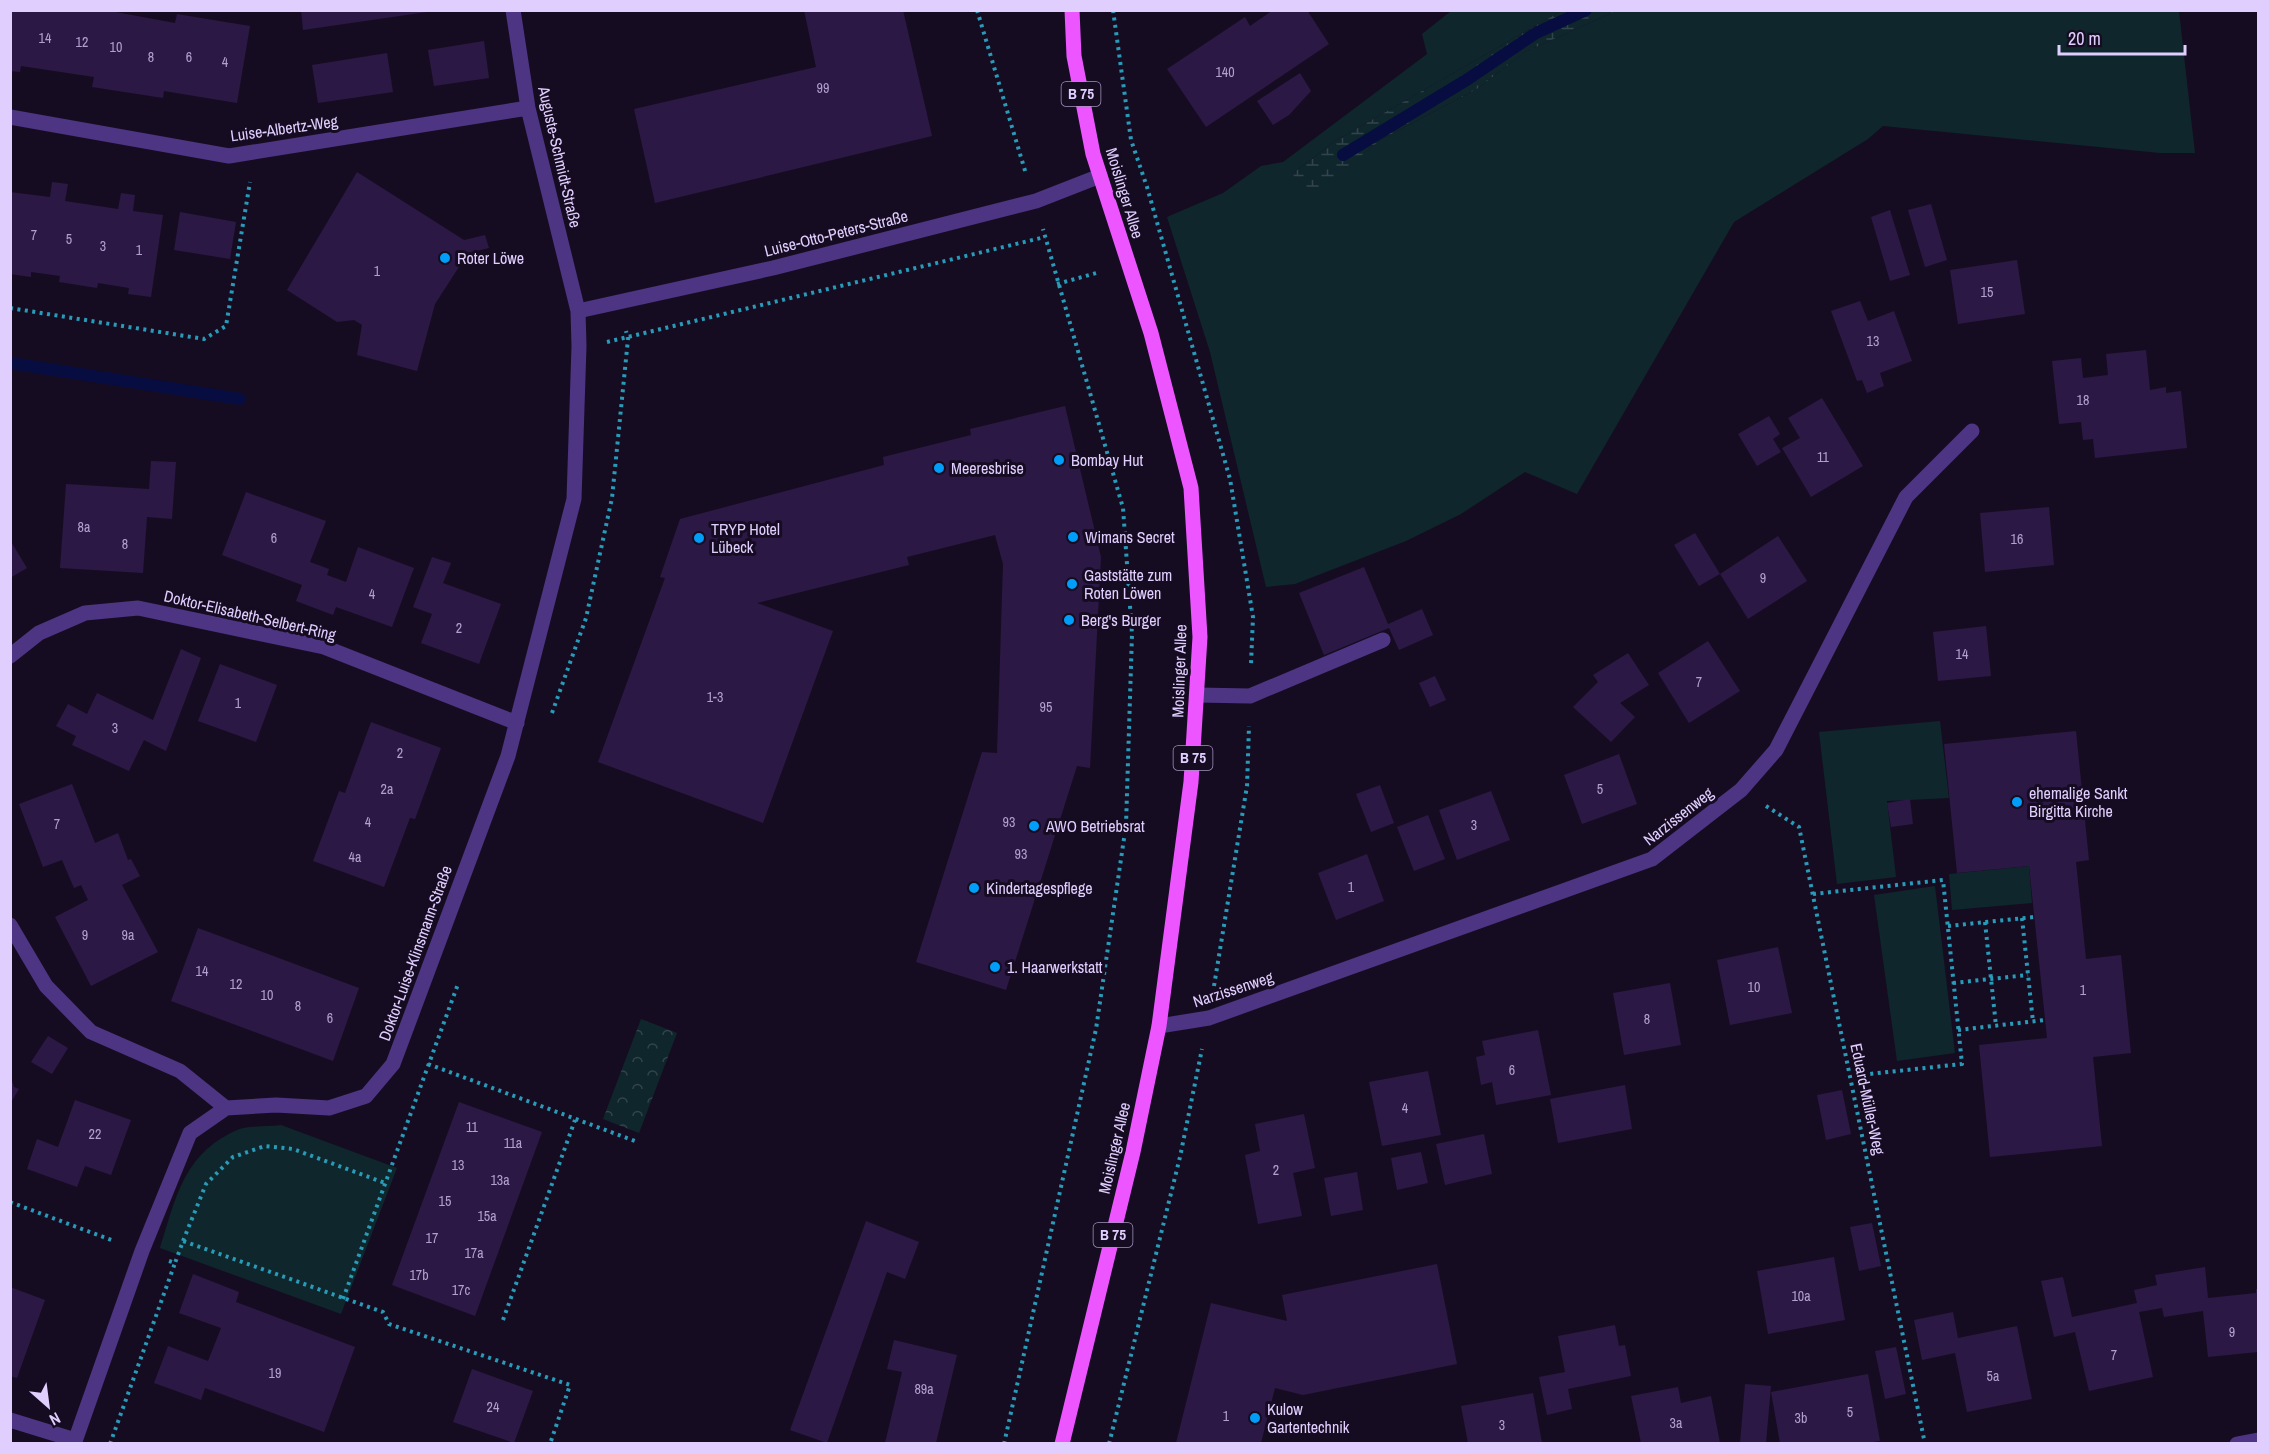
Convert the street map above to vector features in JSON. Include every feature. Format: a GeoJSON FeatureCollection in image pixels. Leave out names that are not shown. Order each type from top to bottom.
{"type":"FeatureCollection","features":[{"type":"Feature","properties":{"kind":"main road","name":"Moislinger Allee"},"geometry":{"type":"LineString","coordinates":[[1062,1443],[1133,1152],[1159,1026],[1191,782],[1200,637],[1191,488],[1150,333],[1100,176],[1074,56],[1072,10]]}},
{"type":"Feature","properties":{"kind":"street","name":"Auguste-Schmidt-Straße"},"geometry":{"type":"LineString","coordinates":[[513,10],[528,108],[578,310]]}},
{"type":"Feature","properties":{"kind":"street","name":"Luise-Albertz-Weg"},"geometry":{"type":"LineString","coordinates":[[10,117],[229,156],[528,108]]}},
{"type":"Feature","properties":{"kind":"street","name":"Luise-Otto-Peters-Straße"},"geometry":{"type":"LineString","coordinates":[[578,310],[772,268],[1036,201],[1100,176]]}},
{"type":"Feature","properties":{"kind":"street","name":"Doktor-Luise-Klinsmann-Straße"},"geometry":{"type":"LineString","coordinates":[[226,1108],[276,1105],[329,1108],[366,1096],[393,1064],[504,766],[574,499],[578,310]]}},
{"type":"Feature","properties":{"kind":"street","name":"Narzissenweg"},"geometry":{"type":"LineString","coordinates":[[1159,1026],[1209,1018],[1652,859],[1741,790],[1776,750],[1906,497],[1972,431]]}},
{"type":"Feature","properties":{"kind":"street","name":"Doktor-Elisabeth-Selbert-Ring"},"geometry":{"type":"LineString","coordinates":[[10,656],[39,633],[85,613],[138,608],[324,647],[517,723]]}},
{"type":"Feature","properties":{"kind":"street"},"geometry":{"type":"LineString","coordinates":[[1197,695],[1250,696],[1383,640]]}},
{"type":"Feature","properties":{"kind":"street"},"geometry":{"type":"LineString","coordinates":[[10,925],[46,986],[91,1032],[180,1071],[226,1108],[190,1133],[142,1251],[74,1442],[10,1419]]}},
{"type":"Feature","properties":{"kind":"street"},"geometry":{"type":"LineString","coordinates":[[2237,1443],[2259,1440]]}},
{"type":"Feature","properties":{"kind":"path"},"geometry":{"type":"LineString","coordinates":[[977,10],[1036,201],[1123,508],[1132,633],[1126,825],[1096,1029],[1004,1443]]}},
{"type":"Feature","properties":{"kind":"path"},"geometry":{"type":"LineString","coordinates":[[10,308],[204,339],[226,326],[255,152]]}},
{"type":"Feature","properties":{"kind":"path"},"geometry":{"type":"LineString","coordinates":[[579,346],[650,334],[1045,237]]}},
{"type":"Feature","properties":{"kind":"path","name":"Eduard-Müller-Weg"},"geometry":{"type":"LineString","coordinates":[[1741,790],[1799,827],[1926,1443]]}},
{"type":"Feature","properties":{"kind":"path"},"geometry":{"type":"LineString","coordinates":[[1813,894],[1943,880],[1962,1064],[1851,1076]]}},
{"type":"Feature","properties":{"kind":"path"},"geometry":{"type":"LineString","coordinates":[[1948,926],[2034,917]]}},
{"type":"Feature","properties":{"kind":"path"},"geometry":{"type":"LineString","coordinates":[[2022,918],[2033,1022]]}},
{"type":"Feature","properties":{"kind":"path"},"geometry":{"type":"LineString","coordinates":[[1985,922],[1996,1026]]}},
{"type":"Feature","properties":{"kind":"path"},"geometry":{"type":"LineString","coordinates":[[1953,983],[2028,975]]}},
{"type":"Feature","properties":{"kind":"path"},"geometry":{"type":"LineString","coordinates":[[1109,1443],[1180,1157],[1209,1018]]}},
{"type":"Feature","properties":{"kind":"path"},"geometry":{"type":"LineString","coordinates":[[1958,1030],[2044,1020]]}},
{"type":"Feature","properties":{"kind":"path"},"geometry":{"type":"LineString","coordinates":[[428,1064],[635,1141]]}},
{"type":"Feature","properties":{"kind":"path"},"geometry":{"type":"LineString","coordinates":[[503,1320],[575,1119]]}},
{"type":"Feature","properties":{"kind":"path"},"geometry":{"type":"LineString","coordinates":[[110,1443],[206,1184],[233,1156],[265,1146],[293,1149],[385,1182]]}},
{"type":"Feature","properties":{"kind":"path"},"geometry":{"type":"LineString","coordinates":[[10,1202],[175,1263]]}},
{"type":"Feature","properties":{"kind":"path"},"geometry":{"type":"LineString","coordinates":[[183,1241],[383,1312],[389,1324],[570,1385],[550,1443]]}},
{"type":"Feature","properties":{"kind":"green space"},"geometry":{"type":"Polygon","coordinates":[[[1451,11],[1561,11],[1335,141],[1292,174],[1313,193],[1382,139],[1477,89],[1525,52],[1616,11],[2179,11],[2195,153],[2160,153],[1883,126],[1868,139],[1734,222],[1577,494],[1525,472],[1461,514],[1406,541],[1295,584],[1266,587],[1210,352],[1167,217],[1223,193],[1261,166],[1283,162],[1427,54],[1422,34],[1451,11]]]}},
{"type":"Feature","properties":{"kind":"green space"},"geometry":{"type":"Polygon","coordinates":[[[1561,11],[1616,11],[1525,52],[1477,89],[1382,139],[1313,194],[1292,174],[1335,141],[1561,11]]]}},
{"type":"Feature","properties":{"kind":"green space"},"geometry":{"type":"Polygon","coordinates":[[[1940,721],[1949,798],[1887,801],[1896,877],[1837,884],[1819,732],[1940,721]]]}},
{"type":"Feature","properties":{"kind":"green space"},"geometry":{"type":"Polygon","coordinates":[[[2029,866],[2032,903],[1952,910],[1949,874],[2029,866]]]}},
{"type":"Feature","properties":{"kind":"green space"},"geometry":{"type":"Polygon","coordinates":[[[1935,886],[1955,1053],[1897,1061],[1874,895],[1935,886]]]}},
{"type":"Feature","properties":{"kind":"green space"},"geometry":{"type":"Polygon","coordinates":[[[641,1019],[677,1033],[639,1133],[603,1119],[641,1019]]]}},
{"type":"Feature","properties":{"kind":"green space"},"geometry":{"type":"Polygon","coordinates":[[[281,1125],[397,1168],[341,1314],[160,1248],[177,1195],[193,1165],[204,1152],[240,1129],[281,1125]]]}},
{"type":"Feature","properties":{"kind":"building"},"geometry":{"type":"Polygon","coordinates":[[[10,10],[105,10],[175,23],[177,14],[250,26],[237,103],[164,91],[163,98],[92,87],[94,77],[21,66],[20,72],[10,71],[10,10]]]}},
{"type":"Feature","properties":{"kind":"building"},"geometry":{"type":"Polygon","coordinates":[[[301,10],[427,10],[427,12],[303,30],[301,10]]]}},
{"type":"Feature","properties":{"kind":"building"},"geometry":{"type":"Polygon","coordinates":[[[804,10],[903,10],[932,136],[655,203],[634,109],[816,67],[804,10]]]}},
{"type":"Feature","properties":{"kind":"building"},"geometry":{"type":"Polygon","coordinates":[[[1273,10],[1307,10],[1329,44],[1206,127],[1167,69],[1245,17],[1250,26],[1273,10]]]}},
{"type":"Feature","properties":{"kind":"building"},"geometry":{"type":"Polygon","coordinates":[[[484,41],[489,78],[434,86],[428,50],[484,41]]]}},
{"type":"Feature","properties":{"kind":"building"},"geometry":{"type":"Polygon","coordinates":[[[387,53],[393,92],[318,103],[312,65],[387,53]]]}},
{"type":"Feature","properties":{"kind":"building"},"geometry":{"type":"Polygon","coordinates":[[[1300,73],[1311,91],[1289,115],[1273,125],[1257,101],[1300,73]]]}},
{"type":"Feature","properties":{"kind":"building"},"geometry":{"type":"Polygon","coordinates":[[[357,172],[464,240],[485,235],[489,248],[468,253],[435,304],[417,371],[357,355],[362,325],[354,320],[337,322],[287,290],[357,172]]]}},
{"type":"Feature","properties":{"kind":"building"},"geometry":{"type":"Polygon","coordinates":[[[52,182],[68,184],[65,201],[118,209],[121,193],[135,195],[133,211],[163,215],[151,297],[128,294],[129,288],[98,283],[97,288],[59,282],[60,276],[31,272],[31,277],[10,274],[10,192],[50,197],[52,182]]]}},
{"type":"Feature","properties":{"kind":"building"},"geometry":{"type":"Polygon","coordinates":[[[1931,204],[1947,260],[1925,267],[1908,210],[1931,204]]]}},
{"type":"Feature","properties":{"kind":"building"},"geometry":{"type":"Polygon","coordinates":[[[1890,210],[1910,275],[1890,281],[1871,217],[1890,210]]]}},
{"type":"Feature","properties":{"kind":"building"},"geometry":{"type":"Polygon","coordinates":[[[180,212],[236,222],[230,259],[174,250],[180,212]]]}},
{"type":"Feature","properties":{"kind":"building"},"geometry":{"type":"Polygon","coordinates":[[[2017,260],[2025,314],[1958,324],[1950,270],[2017,260]]]}},
{"type":"Feature","properties":{"kind":"building"},"geometry":{"type":"Polygon","coordinates":[[[1860,301],[1868,321],[1894,311],[1912,361],[1880,373],[1884,386],[1867,393],[1862,380],[1857,381],[1831,311],[1860,301]]]}},
{"type":"Feature","properties":{"kind":"building"},"geometry":{"type":"Polygon","coordinates":[[[2146,350],[2150,390],[2166,387],[2166,393],[2181,391],[2187,448],[2095,458],[2093,439],[2083,440],[2081,422],[2059,424],[2052,361],[2081,358],[2083,378],[2108,375],[2106,354],[2146,350]]]}},
{"type":"Feature","properties":{"kind":"building"},"geometry":{"type":"Polygon","coordinates":[[[1822,398],[1863,466],[1811,497],[1782,448],[1800,438],[1788,418],[1822,398]]]}},
{"type":"Feature","properties":{"kind":"building"},"geometry":{"type":"Polygon","coordinates":[[[1065,406],[1101,557],[1090,768],[1077,766],[1006,990],[916,962],[982,752],[997,753],[1003,564],[995,535],[907,557],[909,565],[757,603],[833,631],[763,823],[598,762],[665,578],[660,577],[680,519],[884,465],[883,457],[971,435],[970,429],[1065,406]]]}},
{"type":"Feature","properties":{"kind":"building"},"geometry":{"type":"Polygon","coordinates":[[[1769,416],[1780,434],[1773,439],[1781,452],[1757,466],[1738,434],[1769,416]]]}},
{"type":"Feature","properties":{"kind":"building"},"geometry":{"type":"Polygon","coordinates":[[[151,461],[176,462],[172,519],[147,517],[143,573],[60,568],[66,484],[149,489],[151,461]]]}},
{"type":"Feature","properties":{"kind":"building"},"geometry":{"type":"Polygon","coordinates":[[[246,492],[326,521],[310,562],[329,569],[327,575],[346,582],[358,547],[414,568],[392,627],[336,607],[333,615],[296,601],[302,585],[222,555],[246,492]]]}},
{"type":"Feature","properties":{"kind":"building"},"geometry":{"type":"Polygon","coordinates":[[[2049,507],[2054,565],[1985,572],[1980,513],[2049,507]]]}},
{"type":"Feature","properties":{"kind":"building"},"geometry":{"type":"Polygon","coordinates":[[[1695,533],[1720,574],[1699,586],[1674,545],[1695,533]]]}},
{"type":"Feature","properties":{"kind":"building"},"geometry":{"type":"Polygon","coordinates":[[[1778,536],[1807,581],[1748,619],[1720,574],[1778,536]]]}},
{"type":"Feature","properties":{"kind":"building"},"geometry":{"type":"Polygon","coordinates":[[[10,540],[27,568],[10,578],[10,540]]]}},
{"type":"Feature","properties":{"kind":"building"},"geometry":{"type":"Polygon","coordinates":[[[432,557],[451,563],[443,583],[501,604],[479,664],[421,643],[432,614],[413,607],[432,557]]]}},
{"type":"Feature","properties":{"kind":"building"},"geometry":{"type":"Polygon","coordinates":[[[1364,567],[1388,624],[1422,609],[1433,635],[1399,650],[1389,628],[1324,655],[1299,593],[1364,567]]]}},
{"type":"Feature","properties":{"kind":"building"},"geometry":{"type":"Polygon","coordinates":[[[1986,626],[1991,676],[1938,681],[1933,632],[1986,626]]]}},
{"type":"Feature","properties":{"kind":"building"},"geometry":{"type":"Polygon","coordinates":[[[1708,641],[1740,691],[1689,723],[1658,673],[1708,641]]]}},
{"type":"Feature","properties":{"kind":"building"},"geometry":{"type":"Polygon","coordinates":[[[181,649],[201,658],[166,751],[144,740],[129,771],[72,745],[76,736],[56,726],[68,704],[87,714],[97,693],[153,720],[181,649]]]}},
{"type":"Feature","properties":{"kind":"building"},"geometry":{"type":"Polygon","coordinates":[[[1628,653],[1649,685],[1620,703],[1635,717],[1611,742],[1573,707],[1598,682],[1593,675],[1628,653]]]}},
{"type":"Feature","properties":{"kind":"building"},"geometry":{"type":"Polygon","coordinates":[[[220,664],[277,685],[256,742],[198,721],[220,664]]]}},
{"type":"Feature","properties":{"kind":"building"},"geometry":{"type":"Polygon","coordinates":[[[1435,676],[1446,700],[1430,707],[1419,683],[1435,676]]]}},
{"type":"Feature","properties":{"kind":"building"},"geometry":{"type":"Polygon","coordinates":[[[371,722],[441,748],[415,819],[410,818],[384,887],[313,861],[339,791],[345,793],[371,722]]]}},
{"type":"Feature","properties":{"kind":"building"},"geometry":{"type":"Polygon","coordinates":[[[2076,731],[2089,860],[2076,862],[2086,959],[2121,955],[2131,1053],[2093,1057],[2102,1146],[1990,1157],[1979,1045],[2047,1038],[2029,866],[1957,873],[1944,744],[2076,731]]]}},
{"type":"Feature","properties":{"kind":"building"},"geometry":{"type":"Polygon","coordinates":[[[1619,754],[1637,804],[1582,824],[1564,775],[1619,754]]]}},
{"type":"Feature","properties":{"kind":"building"},"geometry":{"type":"Polygon","coordinates":[[[72,784],[95,843],[118,833],[128,860],[131,859],[140,876],[122,885],[158,952],[91,986],[55,917],[88,900],[81,885],[74,888],[62,860],[43,867],[19,804],[72,784]]]}},
{"type":"Feature","properties":{"kind":"building"},"geometry":{"type":"Polygon","coordinates":[[[1380,785],[1394,823],[1371,832],[1356,794],[1380,785]]]}},
{"type":"Feature","properties":{"kind":"building"},"geometry":{"type":"Polygon","coordinates":[[[1491,791],[1510,840],[1457,860],[1439,810],[1491,791]]]}},
{"type":"Feature","properties":{"kind":"building"},"geometry":{"type":"Polygon","coordinates":[[[1910,799],[1913,824],[1891,827],[1887,803],[1910,799]]]}},
{"type":"Feature","properties":{"kind":"building"},"geometry":{"type":"Polygon","coordinates":[[[1428,815],[1445,859],[1414,871],[1397,827],[1428,815]]]}},
{"type":"Feature","properties":{"kind":"building"},"geometry":{"type":"Polygon","coordinates":[[[1367,854],[1384,901],[1336,920],[1318,873],[1367,854]]]}},
{"type":"Feature","properties":{"kind":"building"},"geometry":{"type":"Polygon","coordinates":[[[198,928],[359,988],[333,1061],[171,1001],[198,928]]]}},
{"type":"Feature","properties":{"kind":"building"},"geometry":{"type":"Polygon","coordinates":[[[1778,947],[1792,1013],[1730,1025],[1717,960],[1778,947]]]}},
{"type":"Feature","properties":{"kind":"building"},"geometry":{"type":"Polygon","coordinates":[[[1670,983],[1681,1045],[1624,1055],[1613,993],[1670,983]]]}},
{"type":"Feature","properties":{"kind":"building"},"geometry":{"type":"Polygon","coordinates":[[[1538,1030],[1551,1095],[1496,1105],[1492,1082],[1481,1085],[1476,1057],[1485,1055],[1482,1041],[1538,1030]]]}},
{"type":"Feature","properties":{"kind":"building"},"geometry":{"type":"Polygon","coordinates":[[[48,1036],[68,1048],[52,1074],[31,1062],[48,1036]]]}},
{"type":"Feature","properties":{"kind":"building"},"geometry":{"type":"Polygon","coordinates":[[[1428,1071],[1441,1135],[1382,1146],[1369,1082],[1428,1071]]]}},
{"type":"Feature","properties":{"kind":"building"},"geometry":{"type":"Polygon","coordinates":[[[11,1077],[14,1087],[19,1089],[10,1104],[11,1077]]]}},
{"type":"Feature","properties":{"kind":"building"},"geometry":{"type":"Polygon","coordinates":[[[1625,1085],[1632,1129],[1558,1143],[1550,1099],[1625,1085]]]}},
{"type":"Feature","properties":{"kind":"building"},"geometry":{"type":"Polygon","coordinates":[[[1842,1090],[1851,1134],[1826,1140],[1817,1095],[1842,1090]]]}},
{"type":"Feature","properties":{"kind":"building"},"geometry":{"type":"Polygon","coordinates":[[[75,1100],[131,1120],[111,1175],[85,1166],[77,1187],[27,1169],[37,1139],[58,1147],[75,1100]]]}},
{"type":"Feature","properties":{"kind":"building"},"geometry":{"type":"Polygon","coordinates":[[[459,1102],[542,1132],[475,1316],[392,1285],[459,1102]]]}},
{"type":"Feature","properties":{"kind":"building"},"geometry":{"type":"Polygon","coordinates":[[[1304,1114],[1315,1168],[1293,1173],[1302,1216],[1258,1224],[1245,1155],[1260,1151],[1255,1124],[1304,1114]]]}},
{"type":"Feature","properties":{"kind":"building"},"geometry":{"type":"Polygon","coordinates":[[[1484,1134],[1492,1174],[1445,1185],[1436,1144],[1484,1134]]]}},
{"type":"Feature","properties":{"kind":"building"},"geometry":{"type":"Polygon","coordinates":[[[1421,1152],[1428,1183],[1397,1190],[1391,1158],[1421,1152]]]}},
{"type":"Feature","properties":{"kind":"building"},"geometry":{"type":"Polygon","coordinates":[[[1357,1172],[1363,1210],[1331,1216],[1324,1178],[1357,1172]]]}},
{"type":"Feature","properties":{"kind":"building"},"geometry":{"type":"Polygon","coordinates":[[[866,1221],[919,1242],[905,1279],[887,1272],[827,1443],[790,1430],[866,1221]]]}},
{"type":"Feature","properties":{"kind":"building"},"geometry":{"type":"Polygon","coordinates":[[[1872,1223],[1881,1266],[1859,1271],[1850,1227],[1872,1223]]]}},
{"type":"Feature","properties":{"kind":"building"},"geometry":{"type":"Polygon","coordinates":[[[1834,1257],[1845,1320],[1768,1334],[1757,1271],[1834,1257]]]}},
{"type":"Feature","properties":{"kind":"building"},"geometry":{"type":"Polygon","coordinates":[[[1437,1264],[1457,1364],[1303,1395],[1275,1388],[1261,1443],[1176,1443],[1211,1303],[1287,1321],[1282,1295],[1437,1264]]]}},
{"type":"Feature","properties":{"kind":"building"},"geometry":{"type":"Polygon","coordinates":[[[2205,1267],[2208,1298],[2256,1293],[2258,1289],[2258,1352],[2208,1357],[2203,1311],[2164,1317],[2162,1308],[2139,1312],[2153,1377],[2089,1391],[2075,1332],[2054,1337],[2041,1281],[2063,1277],[2072,1317],[2137,1303],[2134,1290],[2157,1285],[2155,1275],[2205,1267]]]}},
{"type":"Feature","properties":{"kind":"building"},"geometry":{"type":"Polygon","coordinates":[[[193,1274],[239,1292],[236,1302],[355,1347],[324,1432],[205,1388],[201,1400],[154,1383],[168,1346],[208,1361],[221,1328],[179,1313],[193,1274]]]}},
{"type":"Feature","properties":{"kind":"building"},"geometry":{"type":"Polygon","coordinates":[[[10,1287],[45,1300],[17,1378],[10,1376],[10,1287]]]}},
{"type":"Feature","properties":{"kind":"building"},"geometry":{"type":"Polygon","coordinates":[[[1953,1312],[1958,1338],[2017,1326],[2032,1399],[1967,1412],[1955,1353],[1922,1360],[1914,1320],[1953,1312]]]}},
{"type":"Feature","properties":{"kind":"building"},"geometry":{"type":"Polygon","coordinates":[[[1615,1325],[1619,1346],[1625,1345],[1631,1376],[1568,1389],[1572,1409],[1547,1415],[1539,1377],[1565,1372],[1558,1336],[1615,1325]]]}},
{"type":"Feature","properties":{"kind":"building"},"geometry":{"type":"Polygon","coordinates":[[[894,1340],[957,1355],[936,1443],[885,1443],[902,1372],[887,1369],[894,1340]]]}},
{"type":"Feature","properties":{"kind":"building"},"geometry":{"type":"Polygon","coordinates":[[[1896,1347],[1906,1394],[1885,1399],[1875,1351],[1896,1347]]]}},
{"type":"Feature","properties":{"kind":"building"},"geometry":{"type":"Polygon","coordinates":[[[472,1369],[533,1391],[514,1443],[453,1422],[472,1369]]]}},
{"type":"Feature","properties":{"kind":"building"},"geometry":{"type":"Polygon","coordinates":[[[1868,1374],[1880,1441],[1780,1443],[1771,1392],[1868,1374]]]}},
{"type":"Feature","properties":{"kind":"building"},"geometry":{"type":"Polygon","coordinates":[[[1745,1384],[1771,1386],[1766,1443],[1740,1443],[1745,1384]]]}},
{"type":"Feature","properties":{"kind":"building"},"geometry":{"type":"Polygon","coordinates":[[[1678,1387],[1681,1403],[1711,1396],[1720,1443],[1641,1443],[1631,1396],[1678,1387]]]}},
{"type":"Feature","properties":{"kind":"building"},"geometry":{"type":"Polygon","coordinates":[[[1533,1393],[1542,1443],[1468,1443],[1461,1406],[1533,1393]]]}},
{"type":"Feature","properties":{"kind":"waterway"},"geometry":{"type":"LineString","coordinates":[[1343,155],[1468,79],[1536,33],[1586,10]]}},
{"type":"Feature","properties":{"kind":"waterway"},"geometry":{"type":"LineString","coordinates":[[10,363],[240,399]]}},
{"type":"Feature","properties":{"kind":"place","name":"Roter Löwe"},"geometry":{"type":"Point","coordinates":[445,258]}},
{"type":"Feature","properties":{"kind":"place","name":"Bombay Hut"},"geometry":{"type":"Point","coordinates":[1059,460]}},
{"type":"Feature","properties":{"kind":"place","name":"Meeresbrise"},"geometry":{"type":"Point","coordinates":[939,468]}},
{"type":"Feature","properties":{"kind":"place","name":"Wimans Secret"},"geometry":{"type":"Point","coordinates":[1073,537]}},
{"type":"Feature","properties":{"kind":"place","name":"TRYP Hotel Lübeck"},"geometry":{"type":"Point","coordinates":[699,538]}},
{"type":"Feature","properties":{"kind":"place","name":"Gaststätte zum Roten Löwen"},"geometry":{"type":"Point","coordinates":[1072,584]}},
{"type":"Feature","properties":{"kind":"place","name":"Berg's Burger"},"geometry":{"type":"Point","coordinates":[1069,620]}},
{"type":"Feature","properties":{"kind":"place","name":"ehemalige Sankt Birgitta Kirche"},"geometry":{"type":"Point","coordinates":[2017,802]}},
{"type":"Feature","properties":{"kind":"place","name":"AWO Betriebsrat"},"geometry":{"type":"Point","coordinates":[1034,826]}},
{"type":"Feature","properties":{"kind":"place","name":"Kindertagespflege"},"geometry":{"type":"Point","coordinates":[974,888]}},
{"type":"Feature","properties":{"kind":"place","name":"1. Haarwerkstatt"},"geometry":{"type":"Point","coordinates":[995,967]}},
{"type":"Feature","properties":{"kind":"place","name":"Kulow Gartentechnik"},"geometry":{"type":"Point","coordinates":[1255,1418]}}]}
